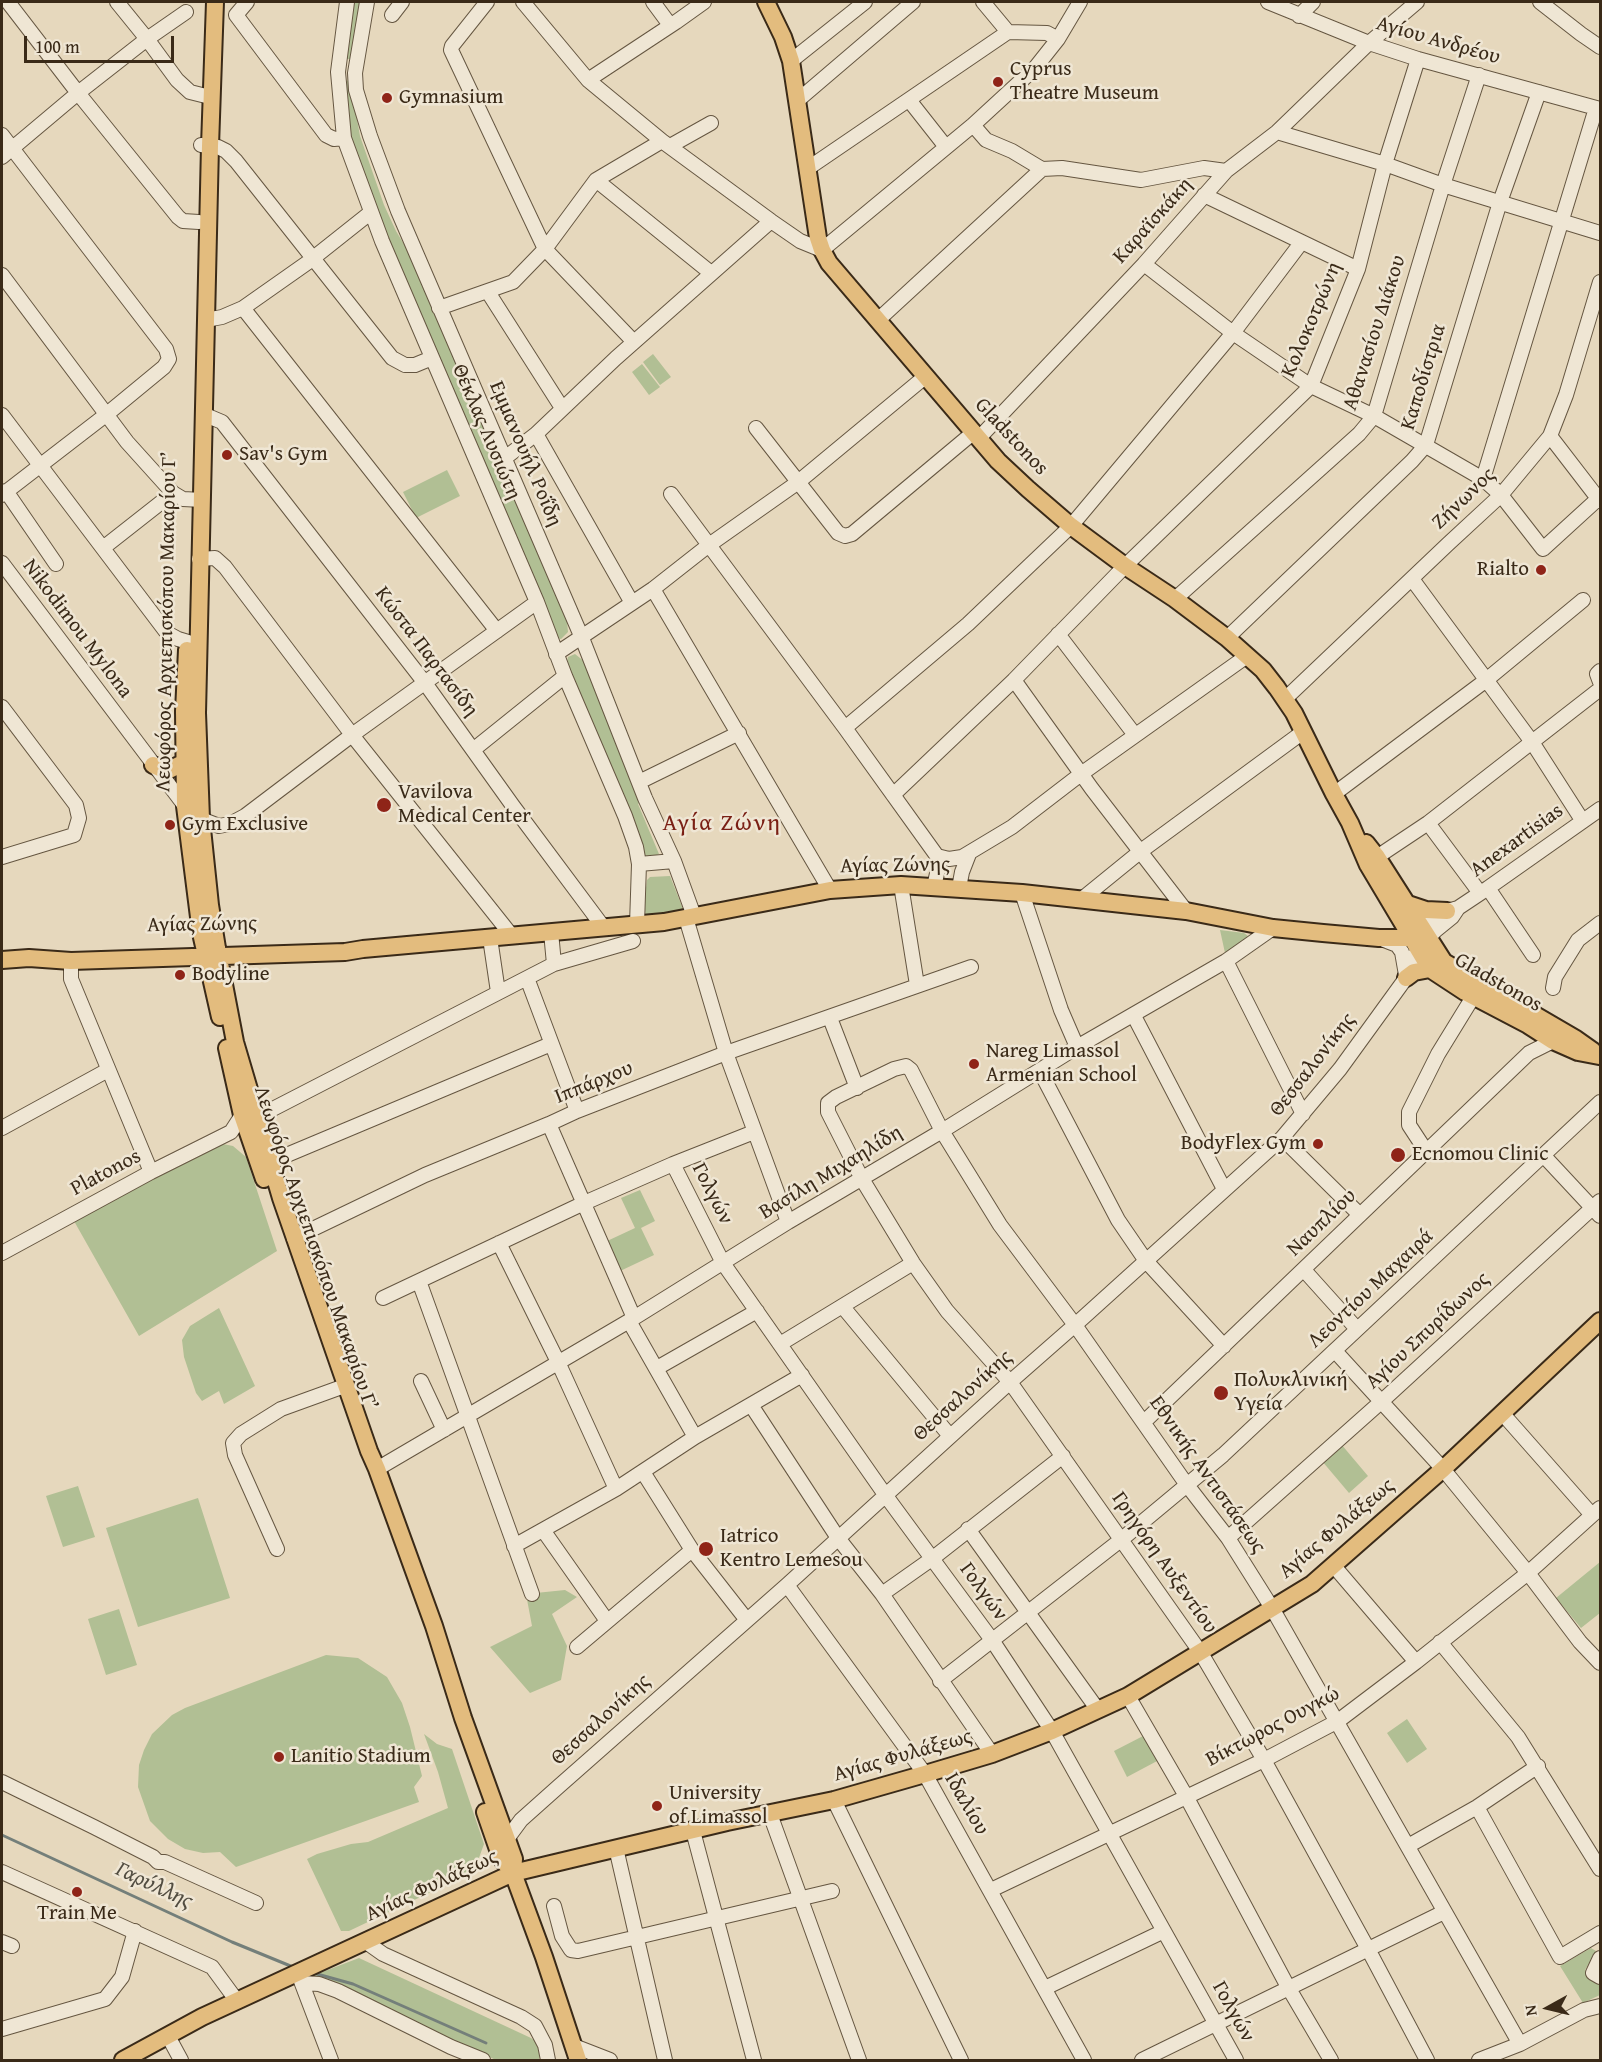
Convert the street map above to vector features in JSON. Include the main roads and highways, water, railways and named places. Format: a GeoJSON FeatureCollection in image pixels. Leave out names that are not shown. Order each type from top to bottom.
{"type":"FeatureCollection","features":[{"type":"Feature","properties":{"kind":"main road","name":"Gladstonos"},"geometry":{"type":"LineString","coordinates":[[766,2],[783,37],[791,62],[822,250],[829,263],[976,435],[1028,489],[1071,526],[1227,638],[1263,670],[1286,698],[1350,823],[1368,865],[1402,908]]}},
{"type":"Feature","properties":{"kind":"main road","name":"Λεωφόρος Αρχιεπισκόπου Μακαρίου Γ’"},"geometry":{"type":"LineString","coordinates":[[213,6],[206,96],[206,320],[203,414],[184,711],[185,806],[242,1115],[363,1454],[507,1839],[514,1859],[513,1873]]}},
{"type":"Feature","properties":{"kind":"main road","name":"Λεωφόρος Αρχιεπισκόπου Μακαρίου Γ’"},"geometry":{"type":"LineString","coordinates":[[213,6],[199,222],[197,500],[199,559],[197,713],[201,819],[210,905],[212,952],[235,1042],[294,1238],[377,1469],[501,1858],[513,1873],[576,2054]]}},
{"type":"Feature","properties":{"kind":"main road"},"geometry":{"type":"LineString","coordinates":[[153,765],[169,770],[184,762]]}},
{"type":"Feature","properties":{"kind":"main road","name":"Gladstonos"},"geometry":{"type":"LineString","coordinates":[[1350,823],[1377,857],[1419,938],[1430,969],[1473,997],[1528,1025],[1553,1041],[1578,1052],[1600,1056]]}},
{"type":"Feature","properties":{"kind":"main road","name":"Αγίας Ζώνης"},"geometry":{"type":"LineString","coordinates":[[44,959],[67,951],[342,952],[604,928],[690,917],[830,890],[901,885],[1082,899],[1186,911],[1273,927],[1379,938],[1419,938]]}},
{"type":"Feature","properties":{"kind":"main road"},"geometry":{"type":"LineString","coordinates":[[1379,938],[1396,928],[1402,908],[1453,909]]}},
{"type":"Feature","properties":{"kind":"main road","name":"Gladstonos"},"geometry":{"type":"LineString","coordinates":[[1419,938],[1450,967],[1576,1039],[1600,1056]]}},
{"type":"Feature","properties":{"kind":"main road","name":"Αγίας Ζώνης"},"geometry":{"type":"LineString","coordinates":[[2,960],[71,961],[212,952]]}},
{"type":"Feature","properties":{"kind":"main road"},"geometry":{"type":"LineString","coordinates":[[1406,978],[1414,972],[1430,969]]}},
{"type":"Feature","properties":{"kind":"main road","name":"Αγίας Φυλάξεως"},"geometry":{"type":"LineString","coordinates":[[123,2061],[237,2001],[301,1978],[401,1924],[513,1873],[834,1800],[925,1774],[992,1754],[1052,1731],[1128,1696],[1312,1584],[1443,1469],[1600,1321]]}},
{"type":"Feature","properties":{"kind":"waterway","name":"Γαρύλλης"},"geometry":{"type":"LineString","coordinates":[[2,1835],[232,1942],[293,1967]]}},
{"type":"Feature","properties":{"kind":"waterway","name":"Γαρύλλης"},"geometry":{"type":"LineString","coordinates":[[317,1974],[353,1984],[486,2043]]}},
{"type":"Feature","properties":{"kind":"place","name":"Cyprus Theatre Museum"},"geometry":{"type":"Point","coordinates":[998,82]}},
{"type":"Feature","properties":{"kind":"place","name":"Gymnasium"},"geometry":{"type":"Point","coordinates":[387,98]}},
{"type":"Feature","properties":{"kind":"place","name":"Sav's Gym"},"geometry":{"type":"Point","coordinates":[227,455]}},
{"type":"Feature","properties":{"kind":"place","name":"Rialto"},"geometry":{"type":"Point","coordinates":[1541,570]}},
{"type":"Feature","properties":{"kind":"place","name":"Vavilova Medical Center"},"geometry":{"type":"Point","coordinates":[384,805]}},
{"type":"Feature","properties":{"kind":"place","name":"Gym Exclusive"},"geometry":{"type":"Point","coordinates":[170,825]}},
{"type":"Feature","properties":{"kind":"place","name":"Bodyline"},"geometry":{"type":"Point","coordinates":[180,975]}},
{"type":"Feature","properties":{"kind":"place","name":"Nareg Limassol Armenian School"},"geometry":{"type":"Point","coordinates":[974,1064]}},
{"type":"Feature","properties":{"kind":"place","name":"BodyFlex Gym"},"geometry":{"type":"Point","coordinates":[1318,1144]}},
{"type":"Feature","properties":{"kind":"place","name":"Ecnomou Clinic"},"geometry":{"type":"Point","coordinates":[1398,1155]}},
{"type":"Feature","properties":{"kind":"place","name":"Πολυκλινική Υγεία"},"geometry":{"type":"Point","coordinates":[1221,1393]}},
{"type":"Feature","properties":{"kind":"place","name":"Iatrico Kentro Lemesou"},"geometry":{"type":"Point","coordinates":[706,1549]}},
{"type":"Feature","properties":{"kind":"place","name":"Lanitio Stadium"},"geometry":{"type":"Point","coordinates":[279,1757]}},
{"type":"Feature","properties":{"kind":"place","name":"University of Limassol"},"geometry":{"type":"Point","coordinates":[657,1806]}},
{"type":"Feature","properties":{"kind":"place","name":"Train Me"},"geometry":{"type":"Point","coordinates":[77,1892]}},
{"type":"Feature","properties":{"kind":"district","name":"Αγία Ζώνη"},"geometry":{"type":"Point","coordinates":[722,824]}}]}
